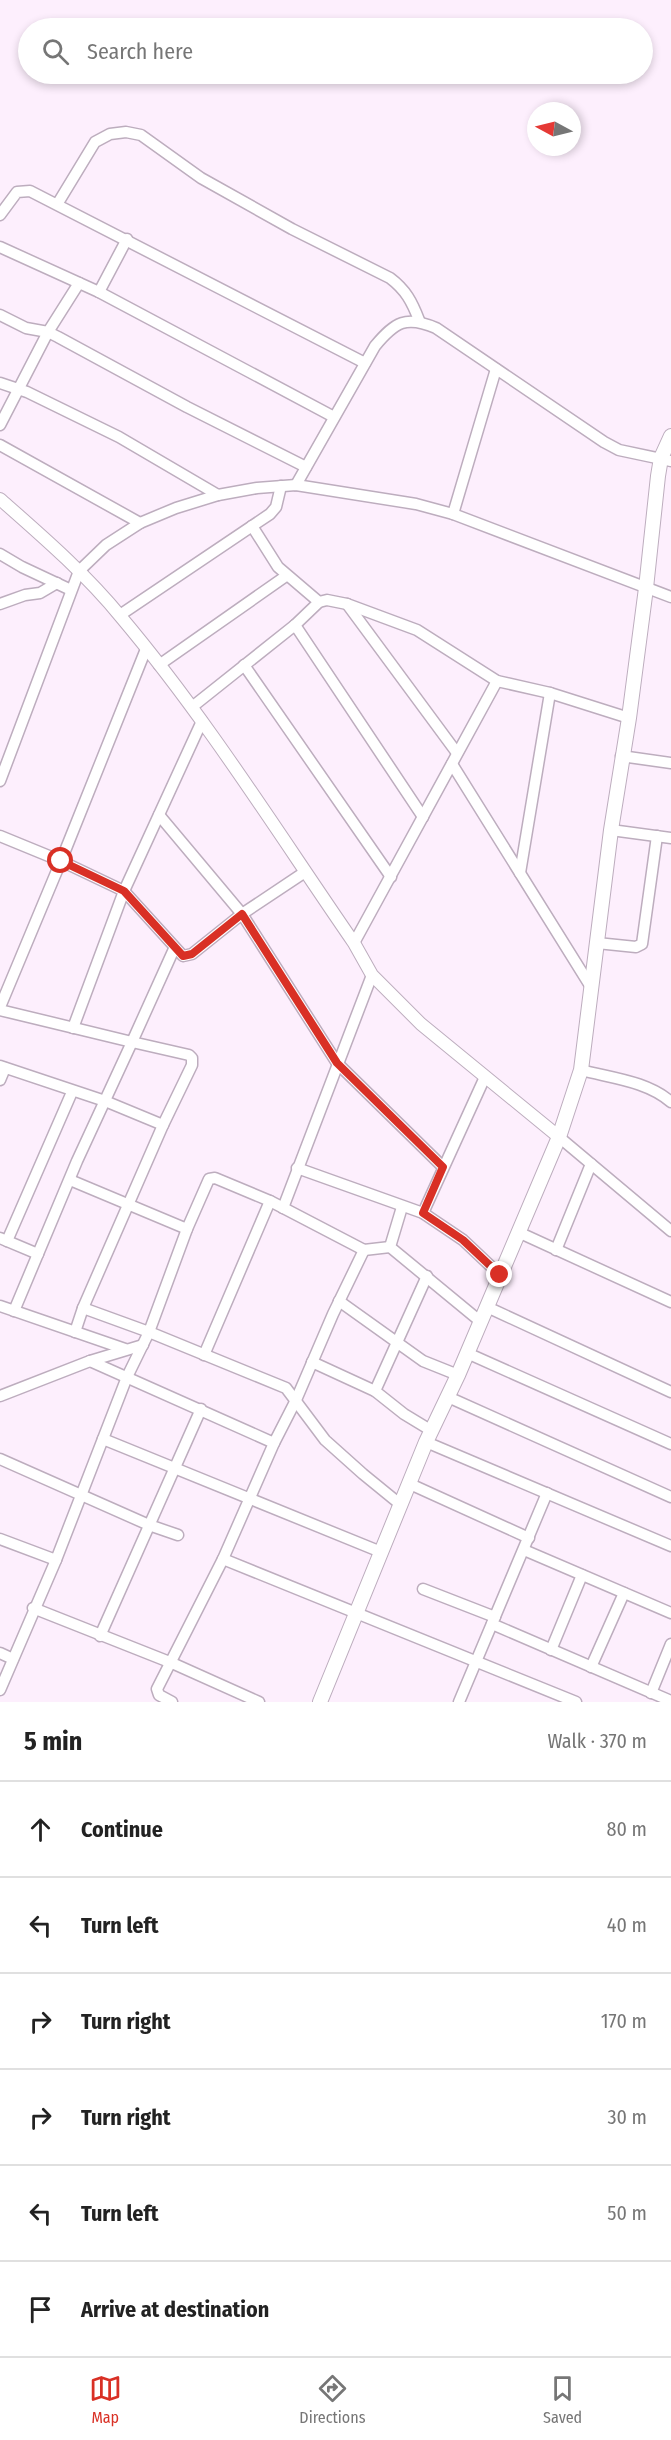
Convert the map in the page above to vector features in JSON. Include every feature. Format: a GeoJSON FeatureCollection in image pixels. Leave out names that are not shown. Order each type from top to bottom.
{"type":"FeatureCollection","features":[{"type":"Feature","properties":{"kind":"main road"},"geometry":{"type":"LineString","coordinates":[[320,1702],[429,1436],[458,1375],[559,1137],[581,1070],[621,756],[629,718],[646,588],[671,436]]}},
{"type":"Feature","properties":{"kind":"street"},"geometry":{"type":"LineString","coordinates":[[58,203],[95,142],[110,134],[126,132],[141,135],[201,178],[292,229],[390,278],[406,293],[419,320]]}},
{"type":"Feature","properties":{"kind":"street"},"geometry":{"type":"LineString","coordinates":[[0,215],[4,202],[17,192],[30,191],[58,203],[365,363]]}},
{"type":"Feature","properties":{"kind":"street"},"geometry":{"type":"LineString","coordinates":[[99,292],[127,239]]}},
{"type":"Feature","properties":{"kind":"street"},"geometry":{"type":"LineString","coordinates":[[0,247],[99,292],[334,417]]}},
{"type":"Feature","properties":{"kind":"street"},"geometry":{"type":"LineString","coordinates":[[0,425],[48,332],[80,283]]}},
{"type":"Feature","properties":{"kind":"street"},"geometry":{"type":"LineString","coordinates":[[0,315],[26,328],[48,332],[306,467]]}},
{"type":"Feature","properties":{"kind":"street"},"geometry":{"type":"LineString","coordinates":[[296,485],[375,346],[389,330],[404,322],[419,320],[436,328],[619,450],[666,460]]}},
{"type":"Feature","properties":{"kind":"street"},"geometry":{"type":"LineString","coordinates":[[453,514],[496,369]]}},
{"type":"Feature","properties":{"kind":"street"},"geometry":{"type":"LineString","coordinates":[[0,383],[18,388],[119,437],[218,495]]}},
{"type":"Feature","properties":{"kind":"street"},"geometry":{"type":"LineString","coordinates":[[0,445],[140,523]]}},
{"type":"Feature","properties":{"kind":"street"},"geometry":{"type":"LineString","coordinates":[[0,781],[79,571],[106,545],[140,523],[176,508],[218,495],[296,485],[386,498],[453,514],[671,597]]}},
{"type":"Feature","properties":{"kind":"street"},"geometry":{"type":"LineString","coordinates":[[120,615],[270,514],[276,507],[281,486]]}},
{"type":"Feature","properties":{"kind":"street"},"geometry":{"type":"LineString","coordinates":[[0,499],[79,571],[120,615],[192,707],[354,944],[372,975],[421,1024],[671,1231]]}},
{"type":"Feature","properties":{"kind":"street"},"geometry":{"type":"LineString","coordinates":[[252,526],[278,567],[319,603]]}},
{"type":"Feature","properties":{"kind":"street"},"geometry":{"type":"LineString","coordinates":[[0,554],[71,590]]}},
{"type":"Feature","properties":{"kind":"street"},"geometry":{"type":"LineString","coordinates":[[159,665],[286,576]]}},
{"type":"Feature","properties":{"kind":"street"},"geometry":{"type":"LineString","coordinates":[[0,604],[25,595],[40,593],[57,583]]}},
{"type":"Feature","properties":{"kind":"street"},"geometry":{"type":"LineString","coordinates":[[192,707],[295,625],[319,603],[327,600],[347,604],[417,630],[497,681],[550,693],[629,718]]}},
{"type":"Feature","properties":{"kind":"street"},"geometry":{"type":"LineString","coordinates":[[347,604],[457,753]]}},
{"type":"Feature","properties":{"kind":"street"},"geometry":{"type":"LineString","coordinates":[[295,625],[423,818]]}},
{"type":"Feature","properties":{"kind":"street"},"geometry":{"type":"LineString","coordinates":[[75,1332],[83,1308],[163,1125],[192,1065],[192,1058],[185,1053],[73,1028],[0,1008],[146,649]]}},
{"type":"Feature","properties":{"kind":"street"},"geometry":{"type":"LineString","coordinates":[[244,665],[391,877]]}},
{"type":"Feature","properties":{"kind":"street"},"geometry":{"type":"LineString","coordinates":[[354,944],[497,681]]}},
{"type":"Feature","properties":{"kind":"street"},"geometry":{"type":"LineString","coordinates":[[520,873],[550,693]]}},
{"type":"Feature","properties":{"kind":"street"},"geometry":{"type":"LineString","coordinates":[[73,1028],[124,891],[202,721]]}},
{"type":"Feature","properties":{"kind":"street"},"geometry":{"type":"LineString","coordinates":[[0,747],[11,751]]}},
{"type":"Feature","properties":{"kind":"street"},"geometry":{"type":"LineString","coordinates":[[621,756],[671,763]]}},
{"type":"Feature","properties":{"kind":"street"},"geometry":{"type":"LineString","coordinates":[[452,764],[591,987]]}},
{"type":"Feature","properties":{"kind":"street"},"geometry":{"type":"LineString","coordinates":[[159,815],[242,914],[337,1063],[443,1167]]}},
{"type":"Feature","properties":{"kind":"street"},"geometry":{"type":"LineString","coordinates":[[611,830],[671,838]]}},
{"type":"Feature","properties":{"kind":"street"},"geometry":{"type":"LineString","coordinates":[[0,836],[61,861],[124,891],[174,949],[183,956],[192,954],[242,914],[305,872]]}},
{"type":"Feature","properties":{"kind":"street"},"geometry":{"type":"LineString","coordinates":[[597,944],[636,947],[642,944],[657,837]]}},
{"type":"Feature","properties":{"kind":"street"},"geometry":{"type":"LineString","coordinates":[[14,1311],[174,949]]}},
{"type":"Feature","properties":{"kind":"street"},"geometry":{"type":"LineString","coordinates":[[283,1209],[372,975]]}},
{"type":"Feature","properties":{"kind":"street"},"geometry":{"type":"LineString","coordinates":[[0,1080],[3,1067],[72,1092],[105,1101],[163,1125]]}},
{"type":"Feature","properties":{"kind":"street"},"geometry":{"type":"LineString","coordinates":[[581,1070],[646,1087],[661,1093],[671,1102]]}},
{"type":"Feature","properties":{"kind":"street"},"geometry":{"type":"LineString","coordinates":[[423,1213],[485,1077]]}},
{"type":"Feature","properties":{"kind":"street"},"geometry":{"type":"LineString","coordinates":[[38,1254],[4,1239],[72,1092]]}},
{"type":"Feature","properties":{"kind":"street"},"geometry":{"type":"LineString","coordinates":[[556,1250],[591,1164]]}},
{"type":"Feature","properties":{"kind":"street"},"geometry":{"type":"LineString","coordinates":[[297,1168],[423,1213],[463,1240],[500,1275]]}},
{"type":"Feature","properties":{"kind":"street"},"geometry":{"type":"LineString","coordinates":[[0,1690],[33,1608],[56,1560],[127,1377],[149,1332],[187,1229],[211,1178],[270,1201],[364,1250],[390,1247],[481,1322]]}},
{"type":"Feature","properties":{"kind":"street"},"geometry":{"type":"LineString","coordinates":[[70,1180],[187,1229]]}},
{"type":"Feature","properties":{"kind":"street"},"geometry":{"type":"LineString","coordinates":[[204,1355],[270,1201]]}},
{"type":"Feature","properties":{"kind":"street"},"geometry":{"type":"LineString","coordinates":[[390,1247],[402,1207]]}},
{"type":"Feature","properties":{"kind":"street"},"geometry":{"type":"LineString","coordinates":[[518,1232],[671,1302]]}},
{"type":"Feature","properties":{"kind":"street"},"geometry":{"type":"LineString","coordinates":[[172,1702],[157,1692],[223,1559],[364,1250]]}},
{"type":"Feature","properties":{"kind":"street"},"geometry":{"type":"LineString","coordinates":[[375,1391],[427,1276]]}},
{"type":"Feature","properties":{"kind":"street"},"geometry":{"type":"LineString","coordinates":[[339,1301],[423,1361],[458,1375]]}},
{"type":"Feature","properties":{"kind":"street"},"geometry":{"type":"LineString","coordinates":[[0,1306],[125,1350]]}},
{"type":"Feature","properties":{"kind":"street"},"geometry":{"type":"LineString","coordinates":[[487,1307],[671,1392]]}},
{"type":"Feature","properties":{"kind":"street"},"geometry":{"type":"LineString","coordinates":[[83,1308],[279,1384],[290,1391],[325,1440],[401,1504]]}},
{"type":"Feature","properties":{"kind":"street"},"geometry":{"type":"LineString","coordinates":[[0,1396],[90,1361],[143,1345]]}},
{"type":"Feature","properties":{"kind":"street"},"geometry":{"type":"LineString","coordinates":[[467,1353],[670,1440]]}},
{"type":"Feature","properties":{"kind":"street"},"geometry":{"type":"LineString","coordinates":[[90,1361],[274,1443]]}},
{"type":"Feature","properties":{"kind":"street"},"geometry":{"type":"LineString","coordinates":[[312,1362],[375,1391],[429,1436],[547,1493],[671,1546]]}},
{"type":"Feature","properties":{"kind":"street"},"geometry":{"type":"LineString","coordinates":[[448,1397],[671,1497]]}},
{"type":"Feature","properties":{"kind":"street"},"geometry":{"type":"LineString","coordinates":[[100,1636],[201,1409]]}},
{"type":"Feature","properties":{"kind":"street"},"geometry":{"type":"LineString","coordinates":[[103,1438],[381,1552]]}},
{"type":"Feature","properties":{"kind":"street"},"geometry":{"type":"LineString","coordinates":[[0,1459],[149,1525],[178,1535]]}},
{"type":"Feature","properties":{"kind":"street"},"geometry":{"type":"LineString","coordinates":[[410,1484],[529,1538]]}},
{"type":"Feature","properties":{"kind":"street"},"geometry":{"type":"LineString","coordinates":[[459,1702],[547,1493]]}},
{"type":"Feature","properties":{"kind":"street"},"geometry":{"type":"LineString","coordinates":[[0,1539],[56,1560]]}},
{"type":"Feature","properties":{"kind":"street"},"geometry":{"type":"LineString","coordinates":[[524,1550],[671,1613]]}},
{"type":"Feature","properties":{"kind":"street"},"geometry":{"type":"LineString","coordinates":[[223,1559],[576,1702]]}},
{"type":"Feature","properties":{"kind":"street"},"geometry":{"type":"LineString","coordinates":[[551,1650],[582,1575]]}},
{"type":"Feature","properties":{"kind":"street"},"geometry":{"type":"LineString","coordinates":[[423,1589],[551,1650],[671,1701]]}},
{"type":"Feature","properties":{"kind":"street"},"geometry":{"type":"LineString","coordinates":[[591,1667],[624,1593]]}},
{"type":"Feature","properties":{"kind":"street"},"geometry":{"type":"LineString","coordinates":[[33,1608],[172,1663],[259,1702]]}},
{"type":"Feature","properties":{"kind":"street"},"geometry":{"type":"LineString","coordinates":[[651,1693],[671,1644]]}},
{"type":"Feature","properties":{"kind":"street"},"geometry":{"type":"LineString","coordinates":[[0,1653],[13,1659]]}},
{"type":"Feature","properties":{"kind":"route"},"geometry":{"type":"LineString","coordinates":[[61,861],[124,891],[183,956],[192,954],[242,914],[337,1063],[443,1167],[423,1213],[463,1240],[500,1275]]}}]}
